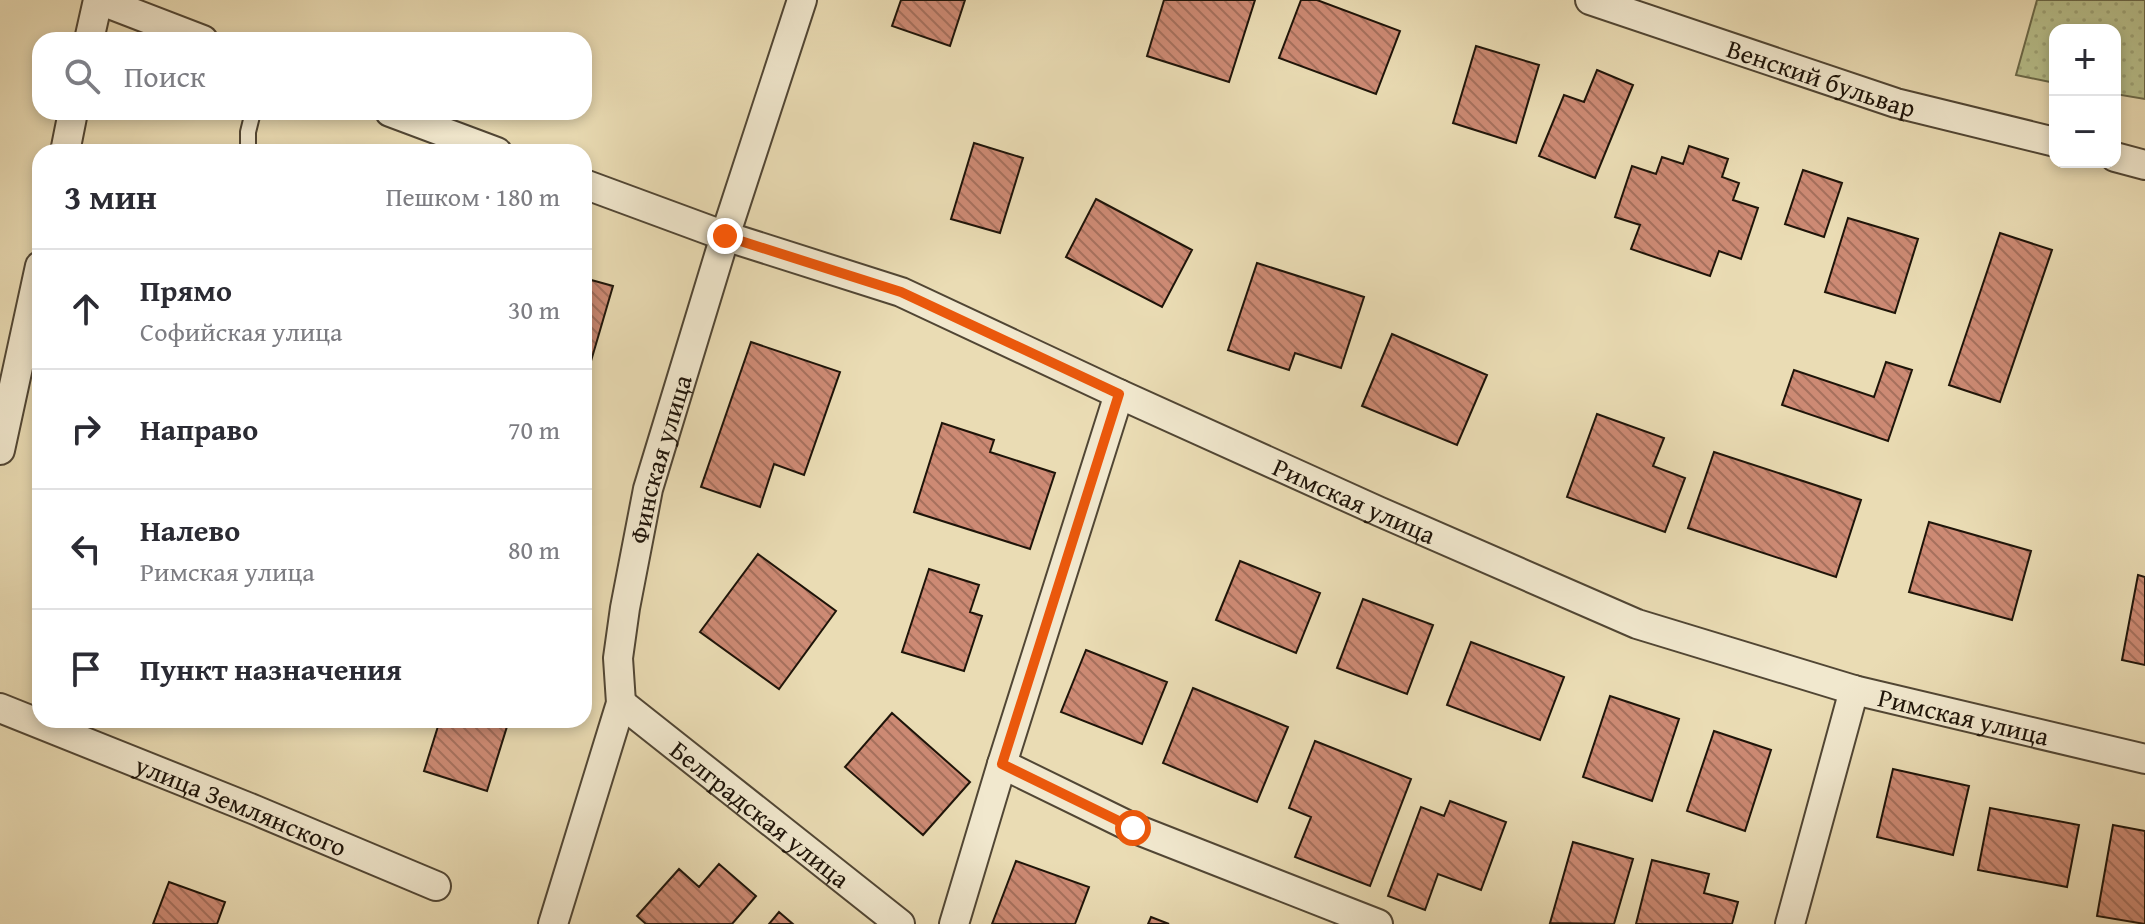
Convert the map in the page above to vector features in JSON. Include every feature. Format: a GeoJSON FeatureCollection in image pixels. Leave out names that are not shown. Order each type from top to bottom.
{"type":"FeatureCollection","features":[{"type":"Feature","properties":{"kind":"street"},"geometry":{"type":"LineString","coordinates":[[91,32],[98,0],[182,32]]}},
{"type":"Feature","properties":{"kind":"street","name":"Финская улица"},"geometry":{"type":"LineString","coordinates":[[553,924],[621,703],[618,658],[648,489],[725,236],[802,0]]}},
{"type":"Feature","properties":{"kind":"street","name":"Венский бульвар"},"geometry":{"type":"LineString","coordinates":[[1590,0],[1896,103],[2049,141]]}},
{"type":"Feature","properties":{"kind":"street"},"geometry":{"type":"LineString","coordinates":[[67,144],[71,120]]}},
{"type":"Feature","properties":{"kind":"street"},"geometry":{"type":"LineString","coordinates":[[411,120],[476,144]]}},
{"type":"Feature","properties":{"kind":"street"},"geometry":{"type":"LineString","coordinates":[[2121,159],[2145,165]]}},
{"type":"Feature","properties":{"kind":"street","name":"Римская улица"},"geometry":{"type":"LineString","coordinates":[[592,187],[725,236],[901,292],[1119,394],[1637,624],[1854,690],[2145,759]]}},
{"type":"Feature","properties":{"kind":"street"},"geometry":{"type":"LineString","coordinates":[[0,450],[32,303]]}},
{"type":"Feature","properties":{"kind":"street"},"geometry":{"type":"LineString","coordinates":[[954,924],[1119,394]]}},
{"type":"Feature","properties":{"kind":"street"},"geometry":{"type":"LineString","coordinates":[[1790,924],[1854,690]]}},
{"type":"Feature","properties":{"kind":"street","name":"Белградская улица"},"geometry":{"type":"LineString","coordinates":[[621,703],[900,924]]}},
{"type":"Feature","properties":{"kind":"street","name":"улица Землянского"},"geometry":{"type":"LineString","coordinates":[[0,708],[32,721]]}},
{"type":"Feature","properties":{"kind":"street","name":"улица Землянского"},"geometry":{"type":"LineString","coordinates":[[50,728],[436,886]]}},
{"type":"Feature","properties":{"kind":"street"},"geometry":{"type":"LineString","coordinates":[[1002,764],[1133,828],[1378,924]]}},
{"type":"Feature","properties":{"kind":"lane"},"geometry":{"type":"LineString","coordinates":[[248,144],[251,120]]}},
{"type":"Feature","properties":{"kind":"green space"},"geometry":{"type":"Polygon","coordinates":[[[2037,0],[2145,0],[2145,99],[2121,95],[2121,24],[2049,24],[2049,82],[2016,75],[2037,0]]]}},
{"type":"Feature","properties":{"kind":"building"},"geometry":{"type":"Polygon","coordinates":[[[901,0],[965,0],[950,46],[892,26],[901,0]]]}},
{"type":"Feature","properties":{"kind":"building"},"geometry":{"type":"Polygon","coordinates":[[[1164,0],[1255,0],[1229,82],[1147,56],[1164,0]]]}},
{"type":"Feature","properties":{"kind":"building"},"geometry":{"type":"Polygon","coordinates":[[[1301,0],[1317,0],[1400,31],[1376,94],[1279,58],[1301,0]]]}},
{"type":"Feature","properties":{"kind":"building"},"geometry":{"type":"Polygon","coordinates":[[[1476,46],[1539,65],[1516,143],[1453,123],[1476,46]]]}},
{"type":"Feature","properties":{"kind":"building"},"geometry":{"type":"Polygon","coordinates":[[[1597,70],[1633,85],[1595,178],[1539,156],[1564,95],[1584,102],[1597,70]]]}},
{"type":"Feature","properties":{"kind":"building"},"geometry":{"type":"Polygon","coordinates":[[[974,143],[1023,158],[1000,233],[951,219],[974,143]]]}},
{"type":"Feature","properties":{"kind":"building"},"geometry":{"type":"Polygon","coordinates":[[[1689,146],[1728,159],[1722,177],[1739,183],[1733,200],[1758,208],[1741,259],[1719,251],[1710,276],[1631,249],[1640,225],[1615,217],[1632,166],[1656,174],[1662,157],[1683,164],[1689,146]]]}},
{"type":"Feature","properties":{"kind":"building"},"geometry":{"type":"Polygon","coordinates":[[[1803,170],[1842,183],[1824,237],[1785,224],[1803,170]]]}},
{"type":"Feature","properties":{"kind":"building"},"geometry":{"type":"Polygon","coordinates":[[[1096,199],[1192,250],[1162,307],[1066,257],[1096,199]]]}},
{"type":"Feature","properties":{"kind":"building"},"geometry":{"type":"Polygon","coordinates":[[[1848,218],[1918,239],[1895,313],[1825,292],[1848,218]]]}},
{"type":"Feature","properties":{"kind":"building"},"geometry":{"type":"Polygon","coordinates":[[[2000,233],[2052,250],[2000,402],[1949,385],[2000,233]]]}},
{"type":"Feature","properties":{"kind":"building"},"geometry":{"type":"Polygon","coordinates":[[[1257,263],[1364,297],[1341,368],[1295,353],[1289,370],[1228,350],[1257,263]]]}},
{"type":"Feature","properties":{"kind":"building"},"geometry":{"type":"Polygon","coordinates":[[[592,280],[613,286],[592,358],[592,280]]]}},
{"type":"Feature","properties":{"kind":"building"},"geometry":{"type":"Polygon","coordinates":[[[1392,334],[1487,375],[1457,445],[1362,406],[1392,334]]]}},
{"type":"Feature","properties":{"kind":"building"},"geometry":{"type":"Polygon","coordinates":[[[751,342],[840,372],[804,475],[774,464],[760,507],[701,487],[751,342]]]}},
{"type":"Feature","properties":{"kind":"building"},"geometry":{"type":"Polygon","coordinates":[[[1886,362],[1912,370],[1888,441],[1782,405],[1794,370],[1874,397],[1886,362]]]}},
{"type":"Feature","properties":{"kind":"building"},"geometry":{"type":"Polygon","coordinates":[[[1597,414],[1664,438],[1653,466],[1685,478],[1665,532],[1567,497],[1597,414]]]}},
{"type":"Feature","properties":{"kind":"building"},"geometry":{"type":"Polygon","coordinates":[[[942,423],[994,440],[990,452],[1055,473],[1030,549],[914,512],[942,423]]]}},
{"type":"Feature","properties":{"kind":"building"},"geometry":{"type":"Polygon","coordinates":[[[1714,452],[1861,500],[1836,577],[1688,528],[1714,452]]]}},
{"type":"Feature","properties":{"kind":"building"},"geometry":{"type":"Polygon","coordinates":[[[1929,522],[2031,551],[2012,620],[1909,592],[1929,522]]]}},
{"type":"Feature","properties":{"kind":"building"},"geometry":{"type":"Polygon","coordinates":[[[758,554],[836,611],[779,689],[700,632],[758,554]]]}},
{"type":"Feature","properties":{"kind":"building"},"geometry":{"type":"Polygon","coordinates":[[[1240,561],[1320,593],[1296,653],[1216,620],[1240,561]]]}},
{"type":"Feature","properties":{"kind":"building"},"geometry":{"type":"Polygon","coordinates":[[[929,569],[979,585],[970,612],[982,616],[964,671],[902,652],[929,569]]]}},
{"type":"Feature","properties":{"kind":"building"},"geometry":{"type":"Polygon","coordinates":[[[2138,575],[2145,577],[2145,665],[2122,660],[2138,575]]]}},
{"type":"Feature","properties":{"kind":"building"},"geometry":{"type":"Polygon","coordinates":[[[1363,599],[1433,625],[1407,694],[1337,668],[1363,599]]]}},
{"type":"Feature","properties":{"kind":"building"},"geometry":{"type":"Polygon","coordinates":[[[1471,642],[1564,677],[1540,740],[1447,705],[1471,642]]]}},
{"type":"Feature","properties":{"kind":"building"},"geometry":{"type":"Polygon","coordinates":[[[1086,650],[1167,682],[1142,744],[1061,712],[1086,650]]]}},
{"type":"Feature","properties":{"kind":"building"},"geometry":{"type":"Polygon","coordinates":[[[1193,688],[1288,727],[1257,802],[1163,763],[1193,688]]]}},
{"type":"Feature","properties":{"kind":"building"},"geometry":{"type":"Polygon","coordinates":[[[1610,696],[1679,719],[1652,801],[1583,777],[1610,696]]]}},
{"type":"Feature","properties":{"kind":"building"},"geometry":{"type":"Polygon","coordinates":[[[892,713],[970,782],[923,835],[845,767],[892,713]]]}},
{"type":"Feature","properties":{"kind":"building"},"geometry":{"type":"Polygon","coordinates":[[[437,728],[507,728],[487,791],[424,771],[437,728]]]}},
{"type":"Feature","properties":{"kind":"building"},"geometry":{"type":"Polygon","coordinates":[[[1714,731],[1771,750],[1745,831],[1687,811],[1714,731]]]}},
{"type":"Feature","properties":{"kind":"building"},"geometry":{"type":"Polygon","coordinates":[[[1315,741],[1411,779],[1370,886],[1295,857],[1311,817],[1289,808],[1315,741]]]}},
{"type":"Feature","properties":{"kind":"building"},"geometry":{"type":"Polygon","coordinates":[[[1893,769],[1969,786],[1953,855],[1877,837],[1893,769]]]}},
{"type":"Feature","properties":{"kind":"building"},"geometry":{"type":"Polygon","coordinates":[[[1450,801],[1506,822],[1481,890],[1438,874],[1425,910],[1388,896],[1421,807],[1444,816],[1450,801]]]}},
{"type":"Feature","properties":{"kind":"building"},"geometry":{"type":"Polygon","coordinates":[[[1990,808],[2079,825],[2067,887],[1978,870],[1990,808]]]}},
{"type":"Feature","properties":{"kind":"building"},"geometry":{"type":"Polygon","coordinates":[[[2113,825],[2145,831],[2145,924],[2097,916],[2113,825]]]}},
{"type":"Feature","properties":{"kind":"building"},"geometry":{"type":"Polygon","coordinates":[[[1573,842],[1633,859],[1614,924],[1550,923],[1573,842]]]}},
{"type":"Feature","properties":{"kind":"building"},"geometry":{"type":"Polygon","coordinates":[[[1652,860],[1709,874],[1704,893],[1738,902],[1732,924],[1636,924],[1652,860]]]}},
{"type":"Feature","properties":{"kind":"building"},"geometry":{"type":"Polygon","coordinates":[[[1016,861],[1089,887],[1075,924],[992,924],[1016,861]]]}},
{"type":"Feature","properties":{"kind":"building"},"geometry":{"type":"Polygon","coordinates":[[[719,864],[756,896],[732,924],[646,924],[637,916],[679,869],[699,887],[719,864]]]}},
{"type":"Feature","properties":{"kind":"building"},"geometry":{"type":"Polygon","coordinates":[[[169,882],[225,902],[217,924],[153,924],[169,882]]]}},
{"type":"Feature","properties":{"kind":"building"},"geometry":{"type":"Polygon","coordinates":[[[779,912],[793,924],[769,924],[779,912]]]}},
{"type":"Feature","properties":{"kind":"building"},"geometry":{"type":"Polygon","coordinates":[[[1151,917],[1169,924],[1148,924],[1151,917]]]}},
{"type":"Feature","properties":{"kind":"route"},"geometry":{"type":"LineString","coordinates":[[725,236],[901,292],[1119,394],[1002,764],[1133,828]]}}]}
